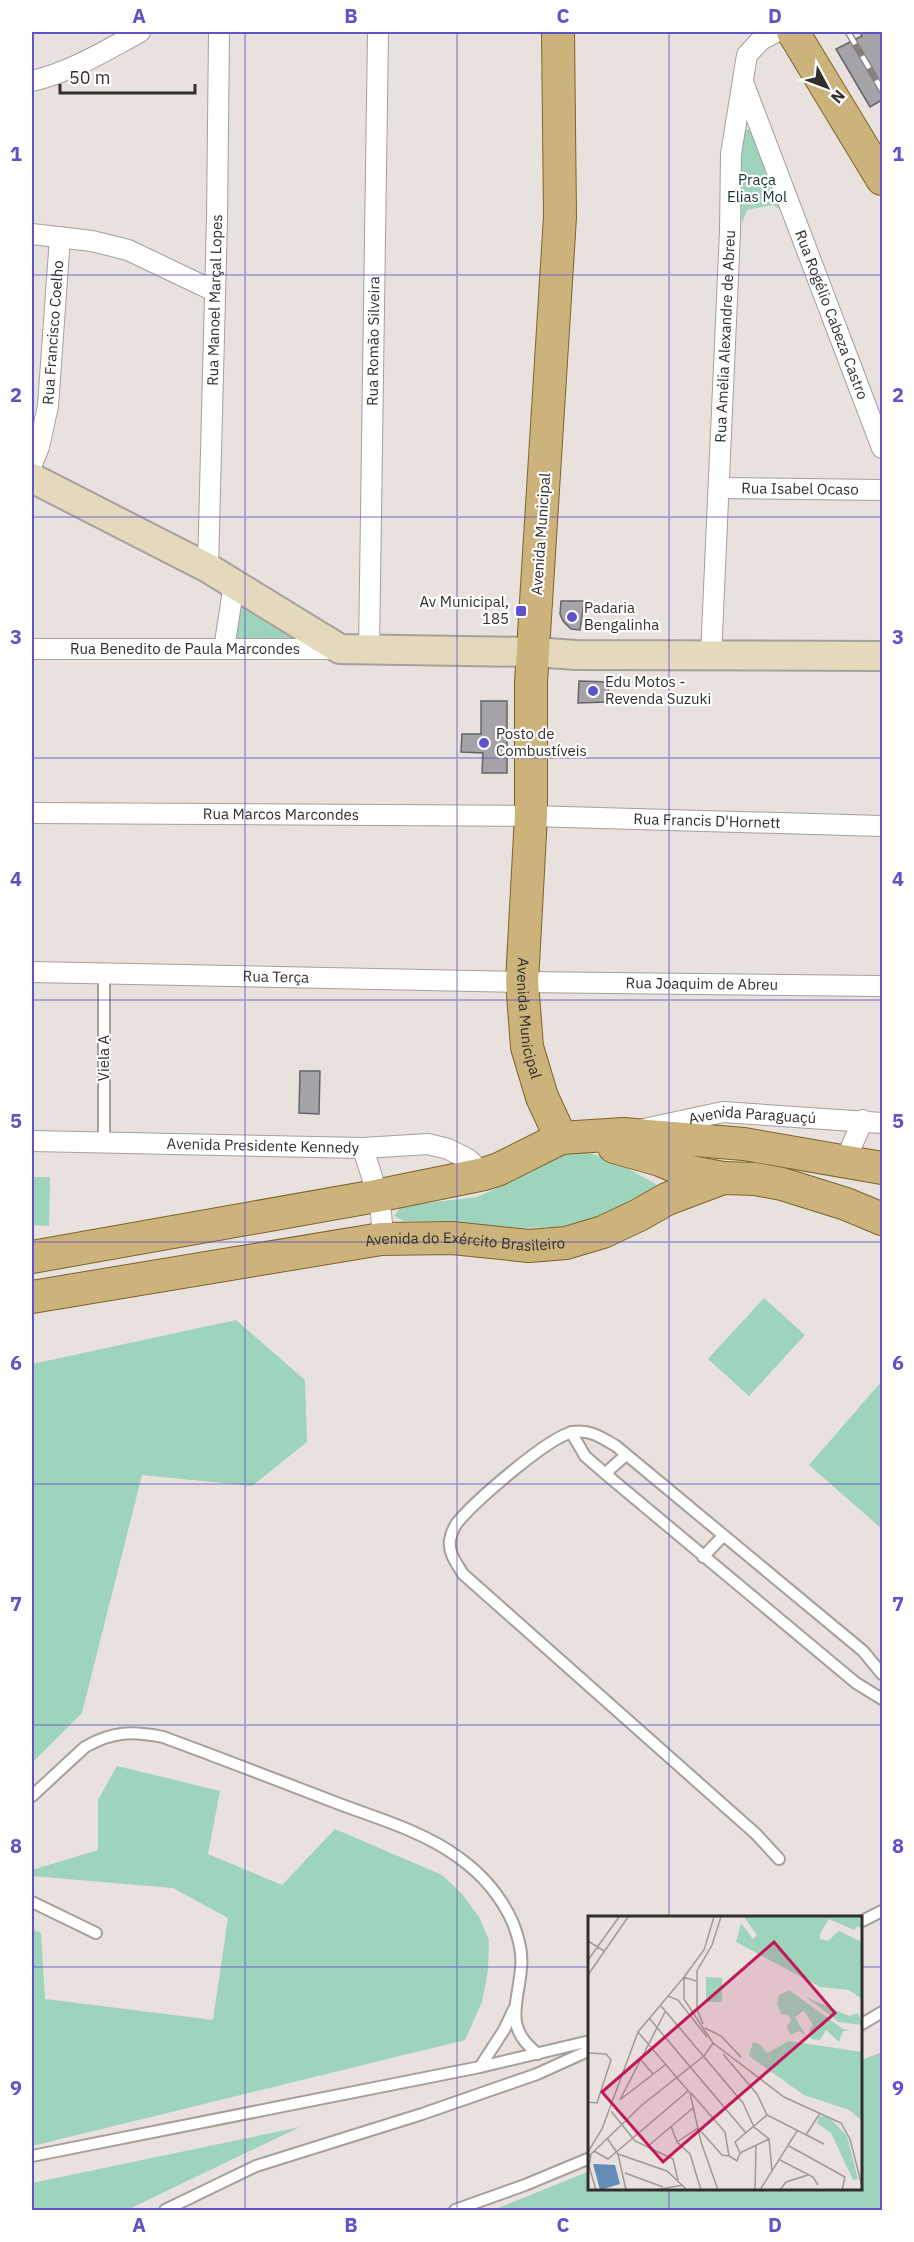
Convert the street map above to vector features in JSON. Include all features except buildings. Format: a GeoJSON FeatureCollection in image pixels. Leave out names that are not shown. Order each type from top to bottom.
{"type":"FeatureCollection","features":[{"type":"Feature","properties":{"kind":"main road","name":"Avenida Municipal"},"geometry":{"type":"LineString","coordinates":[[558,32],[560,217],[531,682],[531,816],[522,982],[527,1047],[542,1097],[561,1138]]}},
{"type":"Feature","properties":{"kind":"main road"},"geometry":{"type":"LineString","coordinates":[[793,32],[882,179]]}},
{"type":"Feature","properties":{"kind":"main road"},"geometry":{"type":"LineString","coordinates":[[32,478],[207,568],[340,649],[534,652],[576,655],[882,656]]}},
{"type":"Feature","properties":{"kind":"main road"},"geometry":{"type":"LineString","coordinates":[[32,1257],[376,1196],[484,1174],[499,1169],[561,1138],[623,1134],[744,1144],[882,1168]]}},
{"type":"Feature","properties":{"kind":"main road"},"geometry":{"type":"LineString","coordinates":[[561,1138],[628,1150],[686,1171],[723,1178]]}},
{"type":"Feature","properties":{"kind":"main road","name":"Avenida do Exército Brasileiro"},"geometry":{"type":"LineString","coordinates":[[32,1297],[381,1239],[452,1238],[529,1246],[566,1243],[603,1232],[667,1199],[723,1178],[755,1179],[782,1184],[846,1204],[882,1219]]}},
{"type":"Feature","properties":{"kind":"street"},"geometry":{"type":"LineString","coordinates":[[32,81],[56,75],[140,32]]}},
{"type":"Feature","properties":{"kind":"street","name":"Rua Manoel Marçal Lopes"},"geometry":{"type":"LineString","coordinates":[[207,568],[219,32]]}},
{"type":"Feature","properties":{"kind":"street","name":"Rua Romão Silveira"},"geometry":{"type":"LineString","coordinates":[[369,651],[378,32]]}},
{"type":"Feature","properties":{"kind":"street","name":"Rua Amélia Alexandre de Abreu"},"geometry":{"type":"LineString","coordinates":[[711,656],[730,232],[731,154],[747,55],[761,40],[776,32]]}},
{"type":"Feature","properties":{"kind":"street","name":"Rua Rogélio Cabeza Castro"},"geometry":{"type":"LineString","coordinates":[[742,79],[882,448]]}},
{"type":"Feature","properties":{"kind":"street"},"geometry":{"type":"LineString","coordinates":[[735,132],[739,125],[756,121],[762,130]]}},
{"type":"Feature","properties":{"kind":"street"},"geometry":{"type":"LineString","coordinates":[[32,234],[92,241],[128,250],[214,291]]}},
{"type":"Feature","properties":{"kind":"street","name":"Rua Francisco Coelho"},"geometry":{"type":"LineString","coordinates":[[32,464],[39,447],[48,406],[60,237]]}},
{"type":"Feature","properties":{"kind":"street","name":"Rua Isabel Ocaso"},"geometry":{"type":"LineString","coordinates":[[719,488],[882,490]]}},
{"type":"Feature","properties":{"kind":"street"},"geometry":{"type":"LineString","coordinates":[[224,649],[234,584]]}},
{"type":"Feature","properties":{"kind":"street","name":"Rua Benedito de Paula Marcondes"},"geometry":{"type":"LineString","coordinates":[[32,649],[340,649]]}},
{"type":"Feature","properties":{"kind":"street","name":"Rua Marcos Marcondes"},"geometry":{"type":"LineString","coordinates":[[32,813],[531,816]]}},
{"type":"Feature","properties":{"kind":"street","name":"Rua Francis D'Hornett"},"geometry":{"type":"LineString","coordinates":[[531,816],[882,826]]}},
{"type":"Feature","properties":{"kind":"street","name":"Rua Terça"},"geometry":{"type":"LineString","coordinates":[[32,972],[522,982]]}},
{"type":"Feature","properties":{"kind":"street","name":"Rua Joaquim de Abreu"},"geometry":{"type":"LineString","coordinates":[[522,982],[882,986]]}},
{"type":"Feature","properties":{"kind":"street","name":"Avenida Paraguaçú"},"geometry":{"type":"LineString","coordinates":[[623,1134],[723,1112],[873,1121]]}},
{"type":"Feature","properties":{"kind":"street"},"geometry":{"type":"LineString","coordinates":[[845,1161],[873,1121]]}},
{"type":"Feature","properties":{"kind":"street","name":"Avenida Presidente Kennedy"},"geometry":{"type":"LineString","coordinates":[[32,1141],[363,1148],[428,1144],[448,1149],[468,1159],[484,1174]]}},
{"type":"Feature","properties":{"kind":"street"},"geometry":{"type":"LineString","coordinates":[[363,1148],[382,1211],[381,1239]]}},
{"type":"Feature","properties":{"kind":"lane","name":"Viela A"},"geometry":{"type":"LineString","coordinates":[[104,974],[104,1143]]}},
{"type":"Feature","properties":{"kind":"lane"},"geometry":{"type":"LineString","coordinates":[[779,1859],[756,1834],[464,1574],[451,1551],[450,1540],[456,1524],[540,1450],[571,1432],[585,1431],[597,1435],[626,1455],[863,1651],[882,1674]]}},
{"type":"Feature","properties":{"kind":"lane"},"geometry":{"type":"LineString","coordinates":[[571,1432],[585,1456],[608,1476],[856,1683],[882,1700]]}},
{"type":"Feature","properties":{"kind":"lane"},"geometry":{"type":"LineString","coordinates":[[608,1476],[612,1465],[626,1455]]}},
{"type":"Feature","properties":{"kind":"lane"},"geometry":{"type":"LineString","coordinates":[[703,1557],[723,1536]]}},
{"type":"Feature","properties":{"kind":"lane"},"geometry":{"type":"LineString","coordinates":[[32,1796],[93,1742],[122,1732],[142,1733],[163,1737],[408,1830],[463,1861],[490,1886],[503,1905],[513,1923],[522,1965],[516,2006],[519,2033],[522,2041],[538,2054]]}},
{"type":"Feature","properties":{"kind":"lane"},"geometry":{"type":"LineString","coordinates":[[32,1902],[96,1933]]}},
{"type":"Feature","properties":{"kind":"lane"},"geometry":{"type":"LineString","coordinates":[[863,1920],[882,1911]]}},
{"type":"Feature","properties":{"kind":"lane"},"geometry":{"type":"LineString","coordinates":[[480,2067],[504,2030],[516,2006]]}},
{"type":"Feature","properties":{"kind":"lane"},"geometry":{"type":"LineString","coordinates":[[863,2023],[882,2012]]}},
{"type":"Feature","properties":{"kind":"lane"},"geometry":{"type":"LineString","coordinates":[[32,2156],[480,2067],[588,2042]]}},
{"type":"Feature","properties":{"kind":"lane"},"geometry":{"type":"LineString","coordinates":[[165,2211],[256,2166],[443,2107],[537,2074],[588,2051]]}},
{"type":"Feature","properties":{"kind":"lane"},"geometry":{"type":"LineString","coordinates":[[455,2211],[588,2159]]}},
{"type":"Feature","properties":{"kind":"green space","name":"Praça Elias Mol"},"geometry":{"type":"Polygon","coordinates":[[[754,128],[786,213],[773,205],[747,210],[742,223],[738,165],[739,132],[754,128]]]}},
{"type":"Feature","properties":{"kind":"green space"},"geometry":{"type":"Polygon","coordinates":[[[245,603],[304,635],[300,642],[239,639],[232,633],[235,609],[245,603]]]}},
{"type":"Feature","properties":{"kind":"green space"},"geometry":{"type":"Polygon","coordinates":[[[579,1151],[609,1158],[661,1187],[638,1205],[571,1227],[506,1228],[454,1221],[404,1221],[394,1216],[402,1206],[477,1197],[549,1157],[579,1151]]]}},
{"type":"Feature","properties":{"kind":"green space"},"geometry":{"type":"Polygon","coordinates":[[[32,1177],[50,1177],[49,1226],[32,1225],[32,1177]]]}},
{"type":"Feature","properties":{"kind":"green space"},"geometry":{"type":"Polygon","coordinates":[[[764,1298],[805,1335],[749,1396],[708,1359],[764,1298]]]}},
{"type":"Feature","properties":{"kind":"green space"},"geometry":{"type":"Polygon","coordinates":[[[236,1320],[305,1380],[307,1442],[252,1486],[142,1475],[82,1713],[32,1763],[32,1364],[236,1320]]]}},
{"type":"Feature","properties":{"kind":"green space"},"geometry":{"type":"Polygon","coordinates":[[[882,1381],[882,1529],[809,1465],[882,1381]]]}},
{"type":"Feature","properties":{"kind":"green space"},"geometry":{"type":"Polygon","coordinates":[[[117,1766],[220,1791],[208,1854],[282,1885],[335,1829],[442,1875],[462,1894],[479,1917],[489,1940],[488,1970],[482,2002],[465,2040],[32,2146],[32,1929],[41,1933],[45,1999],[213,2020],[228,1918],[173,1888],[32,1876],[32,1870],[98,1850],[98,1800],[117,1766]]]}},
{"type":"Feature","properties":{"kind":"green space"},"geometry":{"type":"Polygon","coordinates":[[[882,2052],[882,2210],[493,2210],[588,2172],[588,2191],[863,2191],[863,2060],[882,2052]]]}},
{"type":"Feature","properties":{"kind":"green space"},"geometry":{"type":"Polygon","coordinates":[[[300,2127],[127,2210],[32,2210],[32,2183],[300,2127]]]}},
{"type":"Feature","properties":{"kind":"railway"},"geometry":{"type":"LineString","coordinates":[[848,32],[882,90]]}},
{"type":"Feature","properties":{"kind":"place","name":"Av Municipal, 185"},"geometry":{"type":"Point","coordinates":[521,611]}},
{"type":"Feature","properties":{"kind":"place","name":"Padaria Bengalinha"},"geometry":{"type":"Point","coordinates":[572,617]}},
{"type":"Feature","properties":{"kind":"place","name":"Edu Motos - Revenda Suzuki"},"geometry":{"type":"Point","coordinates":[593,691]}},
{"type":"Feature","properties":{"kind":"place","name":"Posto de Combustíveis"},"geometry":{"type":"Point","coordinates":[484,743]}}]}
